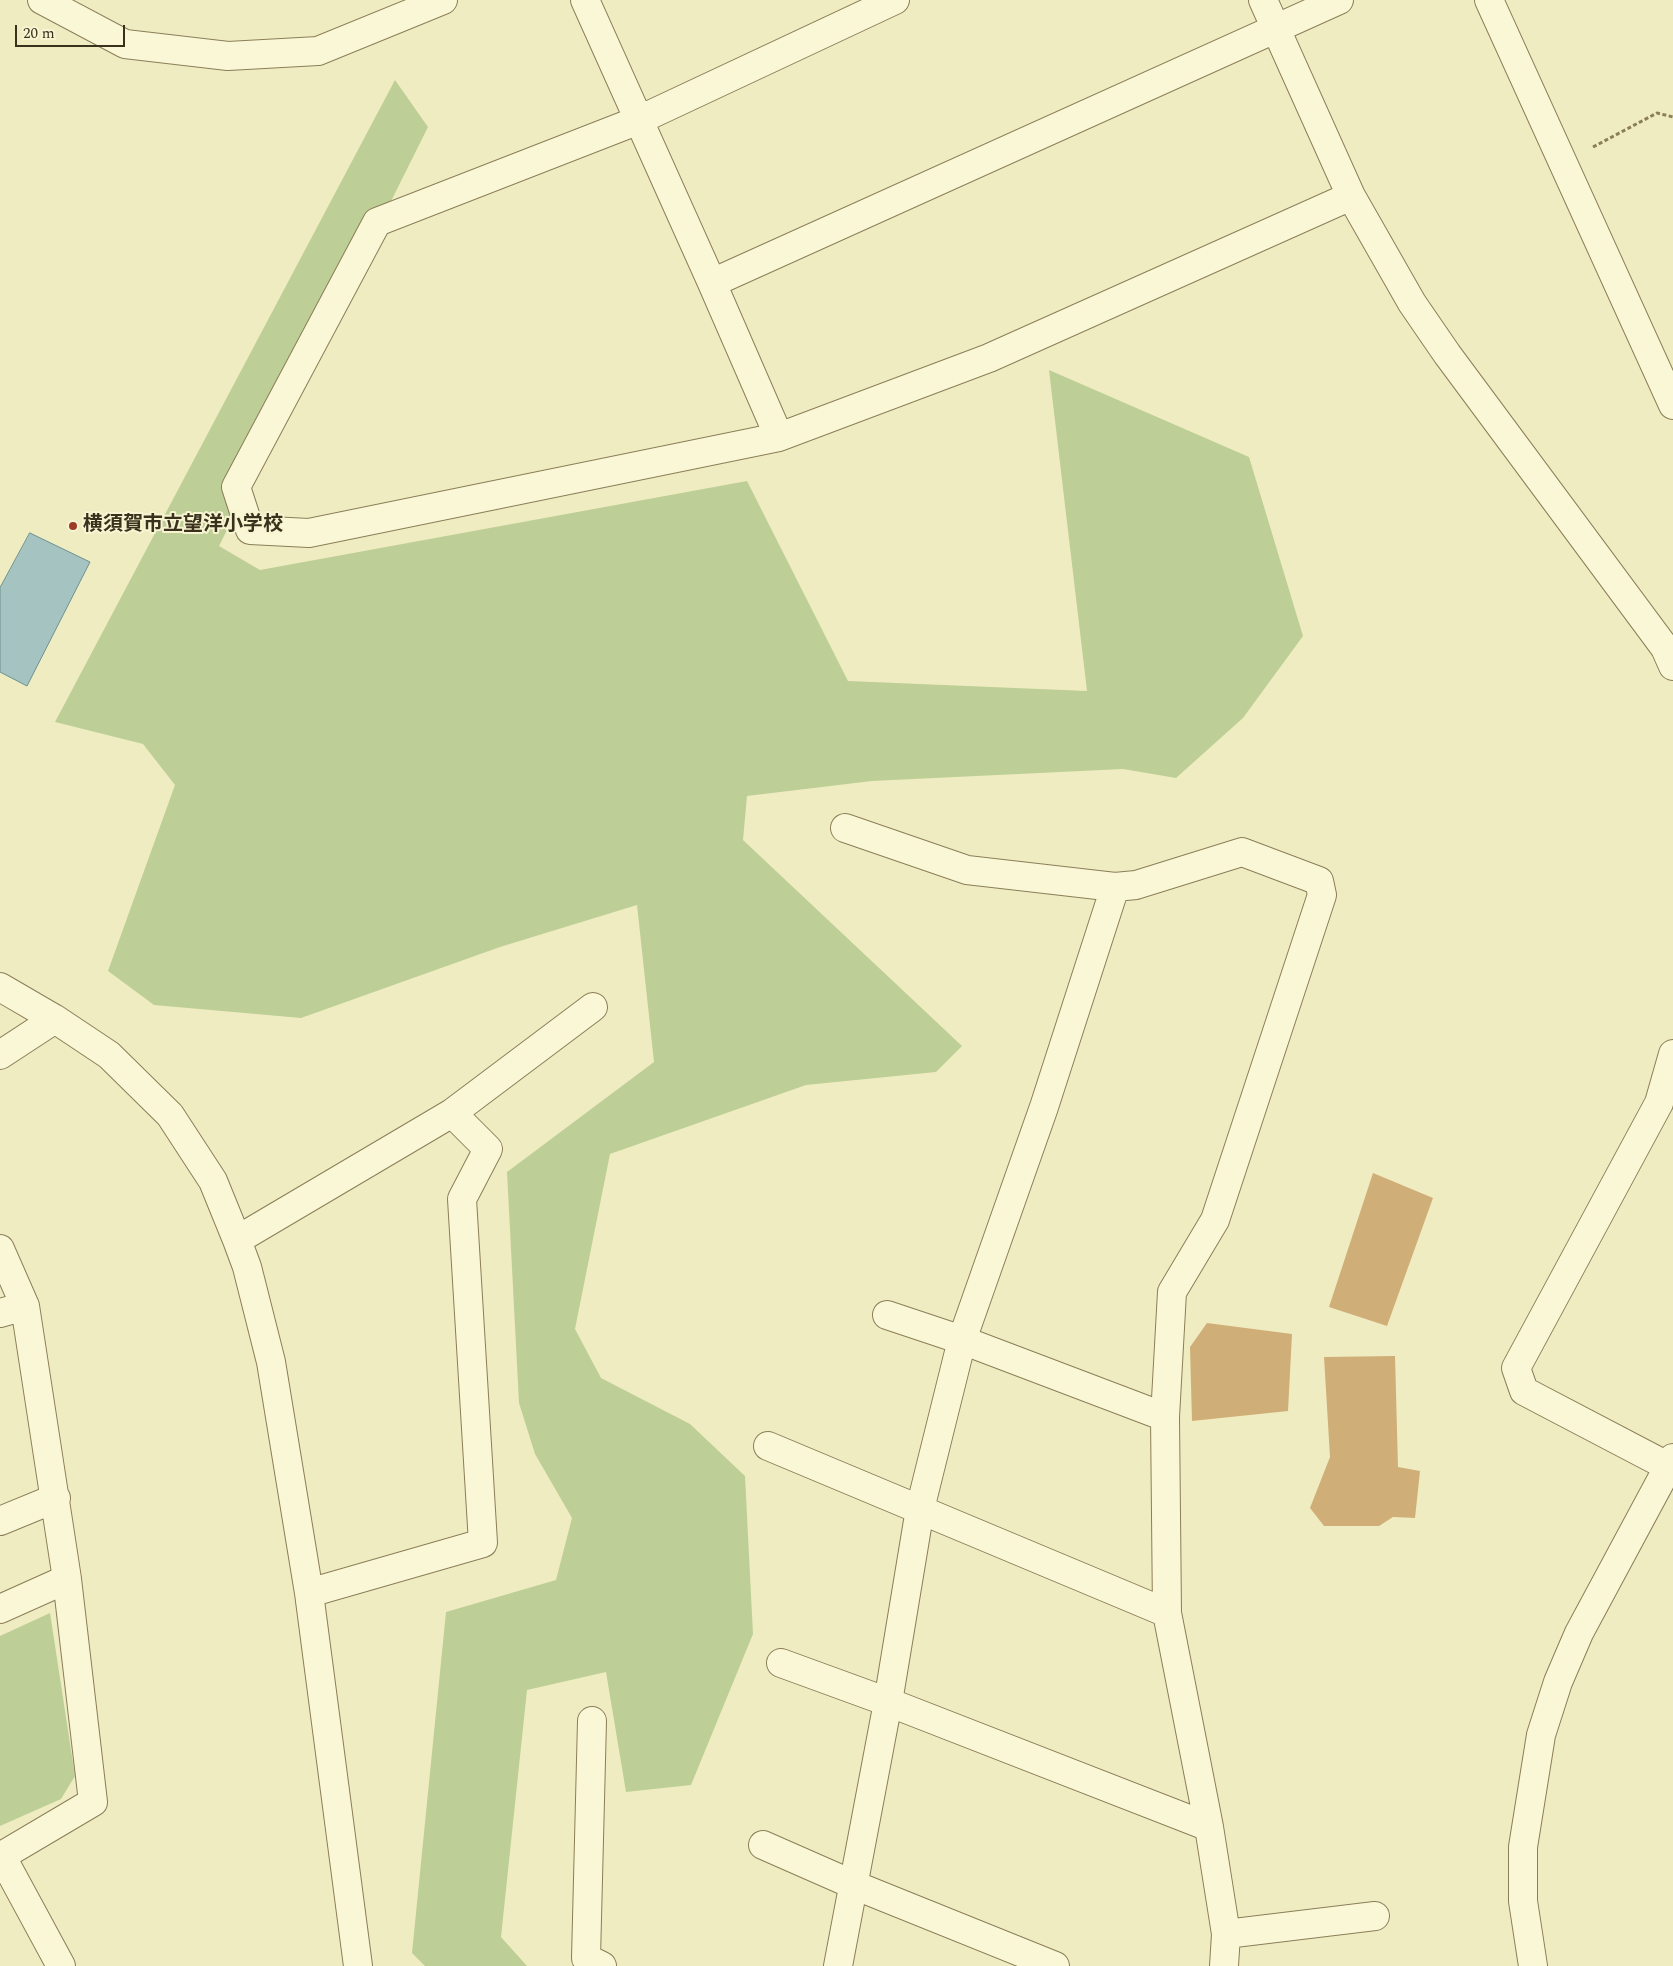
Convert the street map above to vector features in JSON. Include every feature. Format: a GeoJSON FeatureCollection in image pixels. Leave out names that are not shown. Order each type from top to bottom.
{"type":"FeatureCollection","features":[{"type":"Feature","properties":{"kind":"street"},"geometry":{"type":"LineString","coordinates":[[42,0],[125,44],[228,56],[318,51],[443,0]]}},
{"type":"Feature","properties":{"kind":"street"},"geometry":{"type":"LineString","coordinates":[[585,0],[712,282],[779,437]]}},
{"type":"Feature","properties":{"kind":"street"},"geometry":{"type":"LineString","coordinates":[[895,0],[639,120],[377,222],[236,487],[250,530],[308,533],[779,437],[989,358],[1351,196]]}},
{"type":"Feature","properties":{"kind":"street"},"geometry":{"type":"LineString","coordinates":[[1262,0],[1351,196],[1412,303],[1665,648],[1673,666]]}},
{"type":"Feature","properties":{"kind":"street"},"geometry":{"type":"LineString","coordinates":[[712,282],[1339,0]]}},
{"type":"Feature","properties":{"kind":"street"},"geometry":{"type":"LineString","coordinates":[[1489,0],[1673,405]]}},
{"type":"Feature","properties":{"kind":"street"},"geometry":{"type":"LineString","coordinates":[[845,828],[967,870],[1115,887],[1136,885],[1242,852],[1319,881],[1322,896],[1215,1220],[1172,1292],[1165,1416],[1167,1613],[1208,1827],[1226,1934],[1224,1966]]}},
{"type":"Feature","properties":{"kind":"street"},"geometry":{"type":"LineString","coordinates":[[838,1966],[888,1702],[920,1508],[962,1340],[1044,1107],[1115,887]]}},
{"type":"Feature","properties":{"kind":"street"},"geometry":{"type":"LineString","coordinates":[[0,987],[55,1019],[109,1056],[170,1115],[212,1181],[247,1267],[271,1362],[309,1592],[358,1966]]}},
{"type":"Feature","properties":{"kind":"street"},"geometry":{"type":"LineString","coordinates":[[237,1240],[452,1113],[593,1008]]}},
{"type":"Feature","properties":{"kind":"street"},"geometry":{"type":"LineString","coordinates":[[0,1055],[55,1019]]}},
{"type":"Feature","properties":{"kind":"street"},"geometry":{"type":"LineString","coordinates":[[1533,1966],[1523,1901],[1523,1847],[1541,1735],[1558,1682],[1579,1633],[1672,1465],[1524,1391],[1516,1368],[1659,1103],[1673,1054]]}},
{"type":"Feature","properties":{"kind":"street"},"geometry":{"type":"LineString","coordinates":[[309,1592],[483,1543],[462,1199],[488,1150],[452,1113]]}},
{"type":"Feature","properties":{"kind":"street"},"geometry":{"type":"LineString","coordinates":[[0,1249],[56,1498],[68,1579],[93,1802],[1,1857],[61,1966]]}},
{"type":"Feature","properties":{"kind":"street"},"geometry":{"type":"LineString","coordinates":[[887,1315],[962,1340],[1165,1416]]}},
{"type":"Feature","properties":{"kind":"street"},"geometry":{"type":"LineString","coordinates":[[768,1446],[1167,1613]]}},
{"type":"Feature","properties":{"kind":"street"},"geometry":{"type":"LineString","coordinates":[[0,1521],[56,1498]]}},
{"type":"Feature","properties":{"kind":"street"},"geometry":{"type":"LineString","coordinates":[[0,1610],[68,1579]]}},
{"type":"Feature","properties":{"kind":"street"},"geometry":{"type":"LineString","coordinates":[[781,1663],[888,1702],[1208,1827]]}},
{"type":"Feature","properties":{"kind":"street"},"geometry":{"type":"LineString","coordinates":[[592,1721],[586,1958],[602,1966]]}},
{"type":"Feature","properties":{"kind":"street"},"geometry":{"type":"LineString","coordinates":[[763,1845],[854,1885],[1055,1966]]}},
{"type":"Feature","properties":{"kind":"street"},"geometry":{"type":"LineString","coordinates":[[1226,1934],[1375,1916]]}},
{"type":"Feature","properties":{"kind":"path"},"geometry":{"type":"LineString","coordinates":[[1563,163],[1658,113],[1673,117]]}},
{"type":"Feature","properties":{"kind":"green space"},"geometry":{"type":"Polygon","coordinates":[[[395,80],[428,127],[219,546],[260,570],[747,481],[848,681],[1087,691],[1049,370],[1249,457],[1303,636],[1243,718],[1176,778],[1123,769],[872,781],[747,796],[743,840],[962,1046],[936,1072],[806,1085],[610,1154],[575,1329],[601,1378],[690,1424],[745,1476],[753,1634],[691,1785],[626,1792],[606,1672],[527,1690],[501,1937],[527,1966],[425,1966],[412,1953],[446,1612],[556,1580],[572,1518],[535,1454],[519,1403],[507,1172],[654,1062],[637,905],[500,947],[301,1018],[154,1005],[108,971],[175,785],[143,744],[55,722],[395,80]]]}},
{"type":"Feature","properties":{"kind":"green space"},"geometry":{"type":"Polygon","coordinates":[[[50,1613],[75,1776],[61,1799],[0,1826],[0,1636],[50,1613]]]}},
{"type":"Feature","properties":{"kind":"water"},"geometry":{"type":"Polygon","coordinates":[[[30,533],[90,562],[27,686],[0,672],[0,588],[30,533]]]}},
{"type":"Feature","properties":{"kind":"building"},"geometry":{"type":"Polygon","coordinates":[[[1373,1173],[1433,1198],[1387,1326],[1329,1307],[1373,1173]]]}},
{"type":"Feature","properties":{"kind":"building"},"geometry":{"type":"Polygon","coordinates":[[[1207,1323],[1292,1334],[1288,1411],[1192,1421],[1190,1347],[1207,1323]]]}},
{"type":"Feature","properties":{"kind":"building"},"geometry":{"type":"Polygon","coordinates":[[[1395,1356],[1398,1467],[1420,1471],[1415,1518],[1393,1517],[1379,1526],[1324,1526],[1310,1508],[1330,1457],[1324,1357],[1395,1356]]]}},
{"type":"Feature","properties":{"kind":"place","name":"横須賀市立望洋小学校"},"geometry":{"type":"Point","coordinates":[73,526]}}]}
